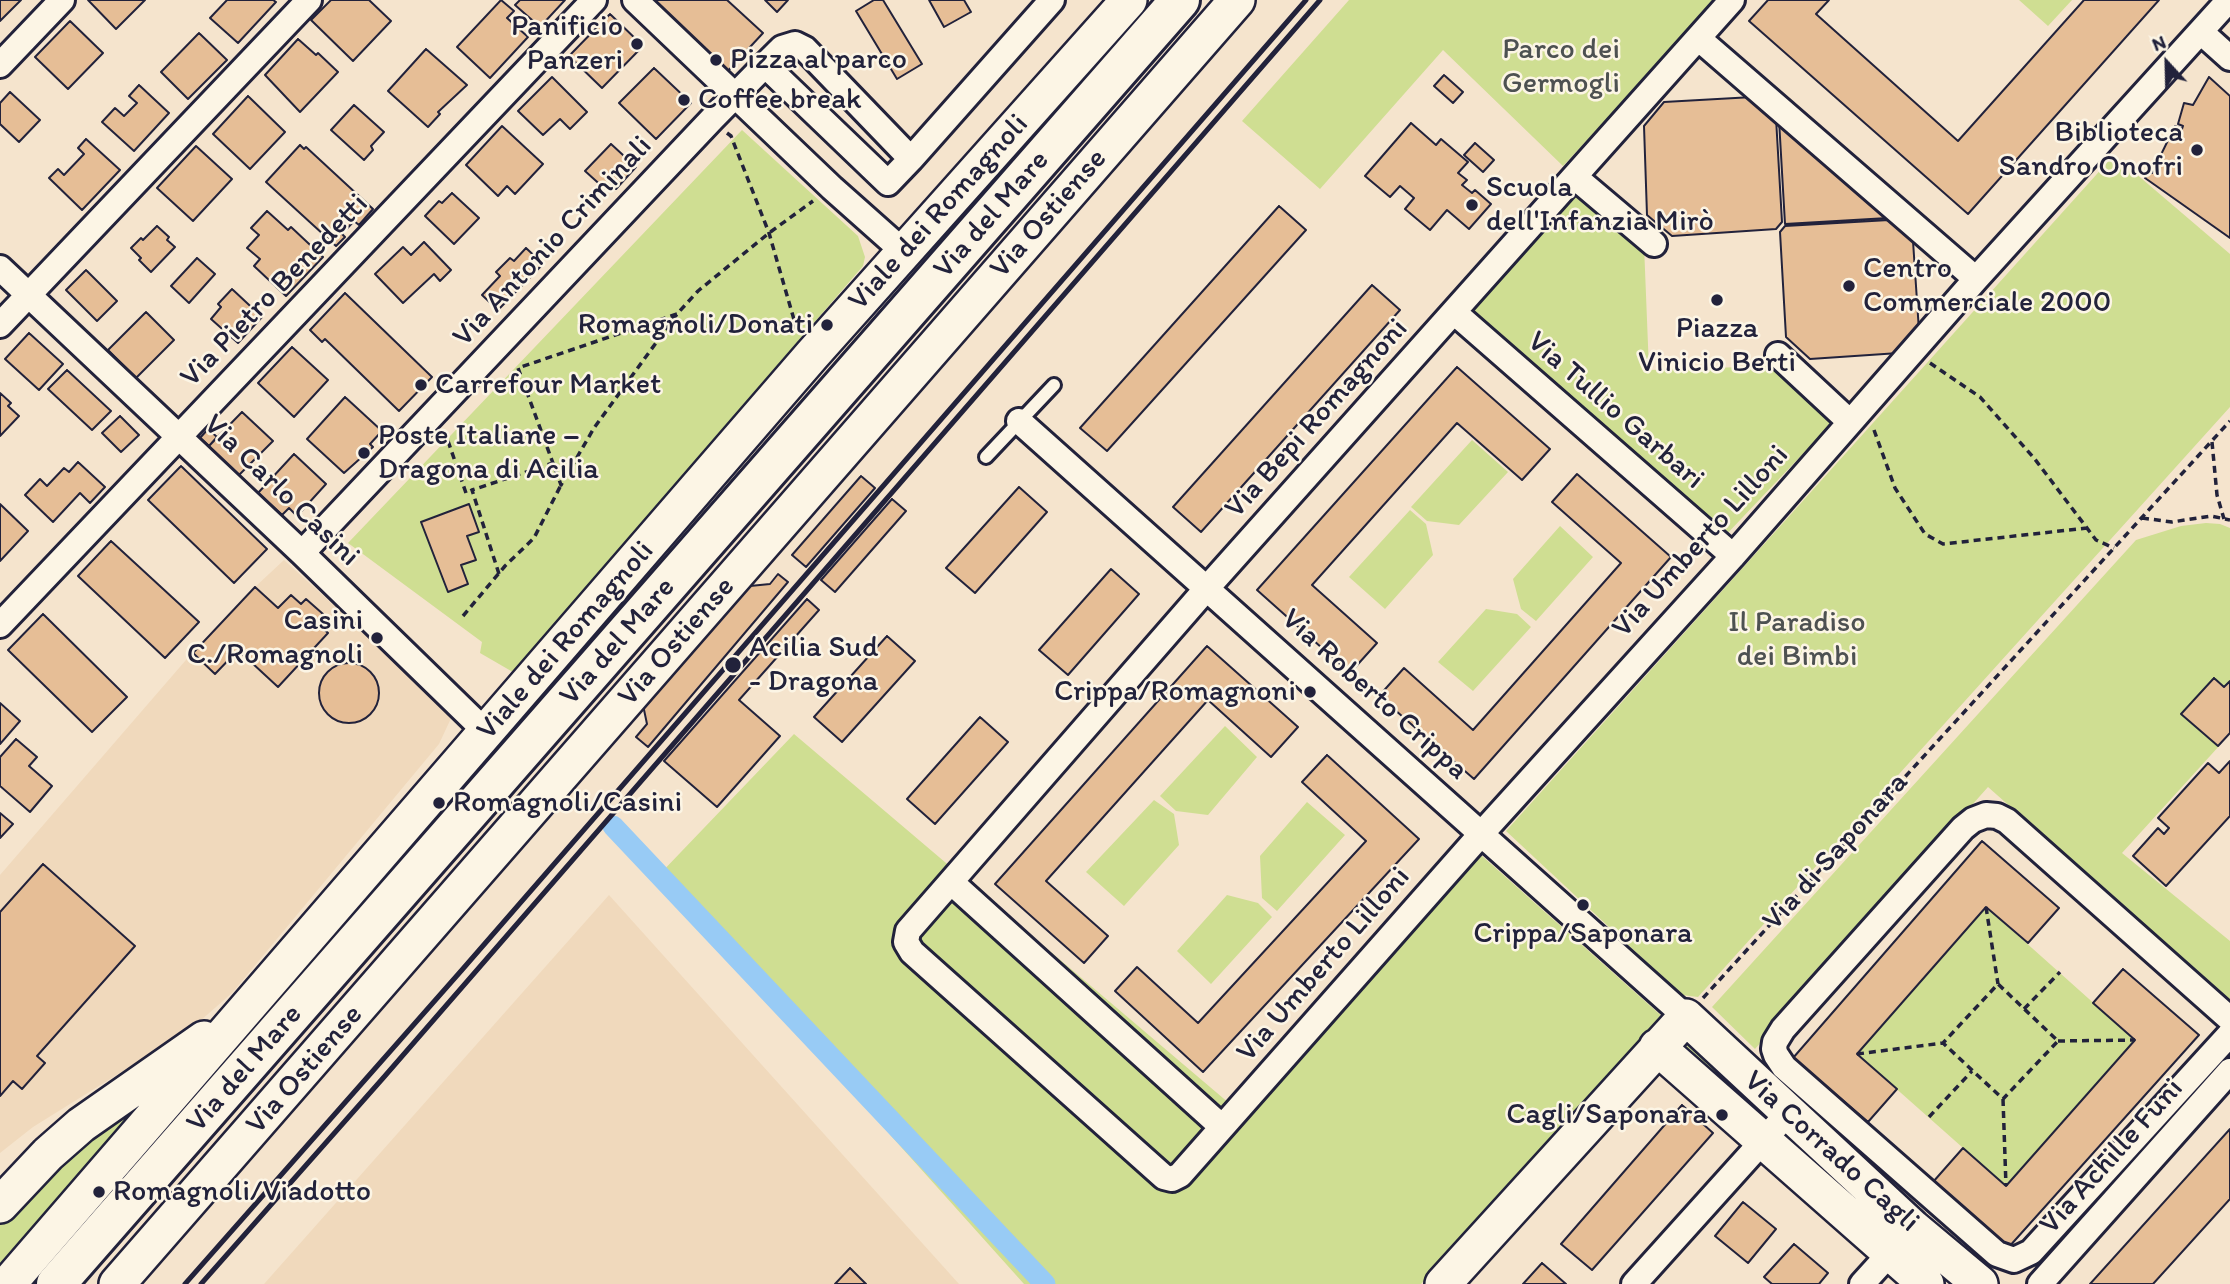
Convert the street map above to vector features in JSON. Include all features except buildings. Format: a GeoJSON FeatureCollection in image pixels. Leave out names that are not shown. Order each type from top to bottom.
{"type":"FeatureCollection","features":[{"type":"Feature","properties":{"kind":"main road","name":"Viale dei Romagnoli"},"geometry":{"type":"LineString","coordinates":[[8,1284],[812,355],[1129,0]]}},
{"type":"Feature","properties":{"kind":"main road","name":"Via del Mare"},"geometry":{"type":"LineString","coordinates":[[56,1284],[1180,0]]}},
{"type":"Feature","properties":{"kind":"main road","name":"Via Ostiense"},"geometry":{"type":"LineString","coordinates":[[117,1284],[1237,0]]}},
{"type":"Feature","properties":{"kind":"main road"},"geometry":{"type":"LineString","coordinates":[[0,1205],[48,1154],[81,1125],[245,1012]]}},
{"type":"Feature","properties":{"kind":"main road"},"geometry":{"type":"LineString","coordinates":[[1443,1284],[1685,1017]]}},
{"type":"Feature","properties":{"kind":"main road","name":"Via Corrado Cagli"},"geometry":{"type":"LineString","coordinates":[[1685,1017],[1788,1113],[1893,1239],[1926,1284]]}},
{"type":"Feature","properties":{"kind":"main road","name":"Via Corrado Cagli"},"geometry":{"type":"LineString","coordinates":[[1657,1047],[1764,1141],[1893,1239],[1980,1284]]}},
{"type":"Feature","properties":{"kind":"main road"},"geometry":{"type":"LineString","coordinates":[[149,1284],[282,1095]]}},
{"type":"Feature","properties":{"kind":"street"},"geometry":{"type":"LineString","coordinates":[[0,65],[62,0]]}},
{"type":"Feature","properties":{"kind":"street"},"geometry":{"type":"LineString","coordinates":[[0,326],[309,0]]}},
{"type":"Feature","properties":{"kind":"street","name":"Via Pietro Benedetti"},"geometry":{"type":"LineString","coordinates":[[0,625],[594,0]]}},
{"type":"Feature","properties":{"kind":"street"},"geometry":{"type":"LineString","coordinates":[[635,0],[832,188],[904,252]]}},
{"type":"Feature","properties":{"kind":"street"},"geometry":{"type":"LineString","coordinates":[[765,65],[888,183],[1052,0]]}},
{"type":"Feature","properties":{"kind":"street","name":"Via Umberto Lilloni"},"geometry":{"type":"LineString","coordinates":[[951,883],[908,931],[906,942],[912,952],[1164,1177],[1172,1179],[1180,1175],[1482,833],[1733,556],[1976,279],[2229,0]]}},
{"type":"Feature","properties":{"kind":"street","name":"Via Bepi Romagnoni"},"geometry":{"type":"LineString","coordinates":[[951,883],[1207,589],[1576,177],[1723,6]]}},
{"type":"Feature","properties":{"kind":"street"},"geometry":{"type":"LineString","coordinates":[[2201,32],[2230,58]]}},
{"type":"Feature","properties":{"kind":"street"},"geometry":{"type":"LineString","coordinates":[[1698,38],[1976,279]]}},
{"type":"Feature","properties":{"kind":"street","name":"Via Antonio Criminali"},"geometry":{"type":"LineString","coordinates":[[302,553],[782,48],[795,44],[805,49],[911,159]]}},
{"type":"Feature","properties":{"kind":"street"},"geometry":{"type":"LineString","coordinates":[[1576,177],[1654,244]]}},
{"type":"Feature","properties":{"kind":"street","name":"Via Carlo Casini"},"geometry":{"type":"LineString","coordinates":[[0,268],[302,553],[487,733]]}},
{"type":"Feature","properties":{"kind":"street","name":"Via Tullio Garbari"},"geometry":{"type":"LineString","coordinates":[[1455,313],[1733,556]]}},
{"type":"Feature","properties":{"kind":"street"},"geometry":{"type":"LineString","coordinates":[[1778,355],[1857,413]]}},
{"type":"Feature","properties":{"kind":"street","name":"Via Roberto Crippa"},"geometry":{"type":"LineString","coordinates":[[1019,421],[1685,1017]]}},
{"type":"Feature","properties":{"kind":"street"},"geometry":{"type":"LineString","coordinates":[[2230,1018],[2007,821],[1986,815],[1963,828],[1783,1029],[1774,1049],[1779,1061],[1795,1076],[1997,1255],[2014,1260],[2031,1252],[2230,1034]]}},
{"type":"Feature","properties":{"kind":"street"},"geometry":{"type":"LineString","coordinates":[[951,883],[1222,1127]]}},
{"type":"Feature","properties":{"kind":"street","name":"Via Achille Funi"},"geometry":{"type":"LineString","coordinates":[[2040,1284],[2230,1071]]}},
{"type":"Feature","properties":{"kind":"street"},"geometry":{"type":"LineString","coordinates":[[1764,1141],[1788,1113]]}},
{"type":"Feature","properties":{"kind":"street","name":"Via Corrado Cagli"},"geometry":{"type":"LineString","coordinates":[[1634,1284],[1764,1141]]}},
{"type":"Feature","properties":{"kind":"street","name":"Via Corrado Cagli"},"geometry":{"type":"LineString","coordinates":[[1862,1284],[1893,1239]]}},
{"type":"Feature","properties":{"kind":"lane"},"geometry":{"type":"LineString","coordinates":[[986,457],[1054,385]]}},
{"type":"Feature","properties":{"kind":"path"},"geometry":{"type":"LineString","coordinates":[[712,119],[731,136],[769,233],[801,341],[812,355]]}},
{"type":"Feature","properties":{"kind":"path"},"geometry":{"type":"LineString","coordinates":[[463,616],[534,538],[594,428],[677,314],[698,291],[769,233],[832,188]]}},
{"type":"Feature","properties":{"kind":"path"},"geometry":{"type":"LineString","coordinates":[[561,485],[518,368],[677,314]]}},
{"type":"Feature","properties":{"kind":"path"},"geometry":{"type":"LineString","coordinates":[[1912,351],[1980,397],[2034,458],[2096,540],[2114,548]]}},
{"type":"Feature","properties":{"kind":"path"},"geometry":{"type":"LineString","coordinates":[[1857,413],[1895,488],[1925,534],[1943,544],[2087,528]]}},
{"type":"Feature","properties":{"kind":"path","name":"Via di Saponara"},"geometry":{"type":"LineString","coordinates":[[1685,1017],[2230,421]]}},
{"type":"Feature","properties":{"kind":"path"},"geometry":{"type":"LineString","coordinates":[[448,441],[466,493],[553,463]]}},
{"type":"Feature","properties":{"kind":"path"},"geometry":{"type":"LineString","coordinates":[[2212,441],[2217,495],[2224,519]]}},
{"type":"Feature","properties":{"kind":"path"},"geometry":{"type":"LineString","coordinates":[[472,491],[499,574]]}},
{"type":"Feature","properties":{"kind":"path"},"geometry":{"type":"LineString","coordinates":[[2141,518],[2172,522],[2211,516],[2230,520]]}},
{"type":"Feature","properties":{"kind":"path"},"geometry":{"type":"LineString","coordinates":[[1986,907],[1998,985],[2058,1041],[2135,1040]]}},
{"type":"Feature","properties":{"kind":"path"},"geometry":{"type":"LineString","coordinates":[[2024,1009],[2060,972]]}},
{"type":"Feature","properties":{"kind":"path"},"geometry":{"type":"LineString","coordinates":[[1857,1054],[1943,1043],[1998,985]]}},
{"type":"Feature","properties":{"kind":"path"},"geometry":{"type":"LineString","coordinates":[[2006,1186],[2003,1099],[2058,1041]]}},
{"type":"Feature","properties":{"kind":"path"},"geometry":{"type":"LineString","coordinates":[[1943,1043],[2003,1099]]}},
{"type":"Feature","properties":{"kind":"path"},"geometry":{"type":"LineString","coordinates":[[1929,1117],[1972,1071]]}},
{"type":"Feature","properties":{"kind":"shaded area"},"geometry":{"type":"Polygon","coordinates":[[[284,560],[453,714],[439,744],[232,993],[192,1028],[33,1127],[0,1153],[0,875],[192,653],[284,560]]]}},
{"type":"Feature","properties":{"kind":"shaded area"},"geometry":{"type":"Polygon","coordinates":[[[609,895],[959,1284],[264,1284],[609,895]]]}},
{"type":"Feature","properties":{"kind":"green space","name":"Parco dei Germogli"},"geometry":{"type":"Polygon","coordinates":[[[1349,0],[1717,0],[1563,166],[1443,50],[1320,189],[1242,121],[1349,0]]]}},
{"type":"Feature","properties":{"kind":"green space"},"geometry":{"type":"Polygon","coordinates":[[[2019,0],[2072,0],[2048,26],[2019,0]]]}},
{"type":"Feature","properties":{"kind":"green space"},"geometry":{"type":"Polygon","coordinates":[[[742,130],[858,236],[865,257],[863,266],[667,493],[518,675],[480,653],[482,642],[348,543],[742,130]]]}},
{"type":"Feature","properties":{"kind":"green space","name":"Il Paradiso dei Bimbi"},"geometry":{"type":"Polygon","coordinates":[[[2114,155],[2230,254],[2230,407],[1698,997],[1682,995],[1506,831],[2114,155]]]}},
{"type":"Feature","properties":{"kind":"green space"},"geometry":{"type":"Polygon","coordinates":[[[1576,194],[1644,245],[1649,370],[1772,366],[1833,422],[1724,537],[1468,313],[1576,194]]]}},
{"type":"Feature","properties":{"kind":"green space"},"geometry":{"type":"Polygon","coordinates":[[[1472,440],[1508,472],[1459,525],[1427,521],[1411,507],[1472,440]]]}},
{"type":"Feature","properties":{"kind":"green space"},"geometry":{"type":"Polygon","coordinates":[[[1410,510],[1426,524],[1433,555],[1385,609],[1349,577],[1410,510]]]}},
{"type":"Feature","properties":{"kind":"green space"},"geometry":{"type":"Polygon","coordinates":[[[2206,523],[2230,528],[2230,734],[2122,853],[2230,941],[2230,1001],[1988,787],[1755,1049],[1712,1007],[2136,540],[2181,526],[2206,523]]]}},
{"type":"Feature","properties":{"kind":"green space"},"geometry":{"type":"Polygon","coordinates":[[[1560,526],[1593,557],[1536,621],[1521,609],[1513,579],[1560,526]]]}},
{"type":"Feature","properties":{"kind":"green space"},"geometry":{"type":"Polygon","coordinates":[[[1486,609],[1517,614],[1531,627],[1473,691],[1438,662],[1486,609]]]}},
{"type":"Feature","properties":{"kind":"green space"},"geometry":{"type":"Polygon","coordinates":[[[1225,726],[1257,757],[1208,815],[1176,811],[1160,796],[1225,726]]]}},
{"type":"Feature","properties":{"kind":"green space"},"geometry":{"type":"Polygon","coordinates":[[[794,734],[1243,1115],[1481,855],[1665,1019],[1421,1284],[1024,1284],[658,876],[794,734]]]}},
{"type":"Feature","properties":{"kind":"green space"},"geometry":{"type":"Polygon","coordinates":[[[1154,800],[1174,814],[1179,845],[1124,906],[1086,872],[1154,800]]]}},
{"type":"Feature","properties":{"kind":"green space"},"geometry":{"type":"Polygon","coordinates":[[[1307,802],[1345,835],[1277,911],[1262,898],[1260,856],[1307,802]]]}},
{"type":"Feature","properties":{"kind":"green space"},"geometry":{"type":"Polygon","coordinates":[[[1227,895],[1258,903],[1272,917],[1211,984],[1177,951],[1227,895]]]}},
{"type":"Feature","properties":{"kind":"green space"},"geometry":{"type":"Polygon","coordinates":[[[1986,907],[2135,1040],[2006,1186],[1857,1054],[1986,907]]]}},
{"type":"Feature","properties":{"kind":"green space"},"geometry":{"type":"Polygon","coordinates":[[[1689,1043],[1767,1111],[1764,1117],[1757,1118],[1686,1053],[1685,1048],[1689,1043]]]}},
{"type":"Feature","properties":{"kind":"green space"},"geometry":{"type":"Polygon","coordinates":[[[176,1068],[0,1266],[0,1217],[36,1176],[176,1068]]]}},
{"type":"Feature","properties":{"kind":"waterway"},"geometry":{"type":"LineString","coordinates":[[613,826],[1045,1284]]}},
{"type":"Feature","properties":{"kind":"railway"},"geometry":{"type":"LineString","coordinates":[[185,1284],[1306,0]]}},
{"type":"Feature","properties":{"kind":"railway"},"geometry":{"type":"LineString","coordinates":[[201,1284],[1320,0]]}},
{"type":"Feature","properties":{"kind":"place","name":"Panificio Panzeri"},"geometry":{"type":"Point","coordinates":[637,44]}},
{"type":"Feature","properties":{"kind":"place","name":"Pizza al parco"},"geometry":{"type":"Point","coordinates":[716,60]}},
{"type":"Feature","properties":{"kind":"place","name":"Coffee break"},"geometry":{"type":"Point","coordinates":[684,100]}},
{"type":"Feature","properties":{"kind":"place","name":"Biblioteca Sandro Onofri"},"geometry":{"type":"Point","coordinates":[2197,150]}},
{"type":"Feature","properties":{"kind":"place","name":"Scuola dell'Infanzia Mirò"},"geometry":{"type":"Point","coordinates":[1472,205]}},
{"type":"Feature","properties":{"kind":"place","name":"Centro Commerciale 2000"},"geometry":{"type":"Point","coordinates":[1849,286]}},
{"type":"Feature","properties":{"kind":"place","name":"Piazza Vinicio Berti"},"geometry":{"type":"Point","coordinates":[1717,300]}},
{"type":"Feature","properties":{"kind":"place","name":"Romagnoli/Donati"},"geometry":{"type":"Point","coordinates":[827,325]}},
{"type":"Feature","properties":{"kind":"place","name":"Carrefour Market"},"geometry":{"type":"Point","coordinates":[421,385]}},
{"type":"Feature","properties":{"kind":"place","name":"Poste Italiane – Dragona di Acilia"},"geometry":{"type":"Point","coordinates":[364,453]}},
{"type":"Feature","properties":{"kind":"place","name":"Casini C./Romagnoli"},"geometry":{"type":"Point","coordinates":[377,638]}},
{"type":"Feature","properties":{"kind":"place","name":"Acilia Sud - Dragona"},"geometry":{"type":"Point","coordinates":[733,665]}},
{"type":"Feature","properties":{"kind":"place","name":"Crippa/Romagnoni"},"geometry":{"type":"Point","coordinates":[1310,692]}},
{"type":"Feature","properties":{"kind":"place","name":"Romagnoli/Casini"},"geometry":{"type":"Point","coordinates":[439,803]}},
{"type":"Feature","properties":{"kind":"place","name":"Crippa/Saponara"},"geometry":{"type":"Point","coordinates":[1583,905]}},
{"type":"Feature","properties":{"kind":"place","name":"Cagli/Saponara"},"geometry":{"type":"Point","coordinates":[1722,1115]}},
{"type":"Feature","properties":{"kind":"place","name":"Romagnoli/Viadotto"},"geometry":{"type":"Point","coordinates":[99,1192]}}]}
